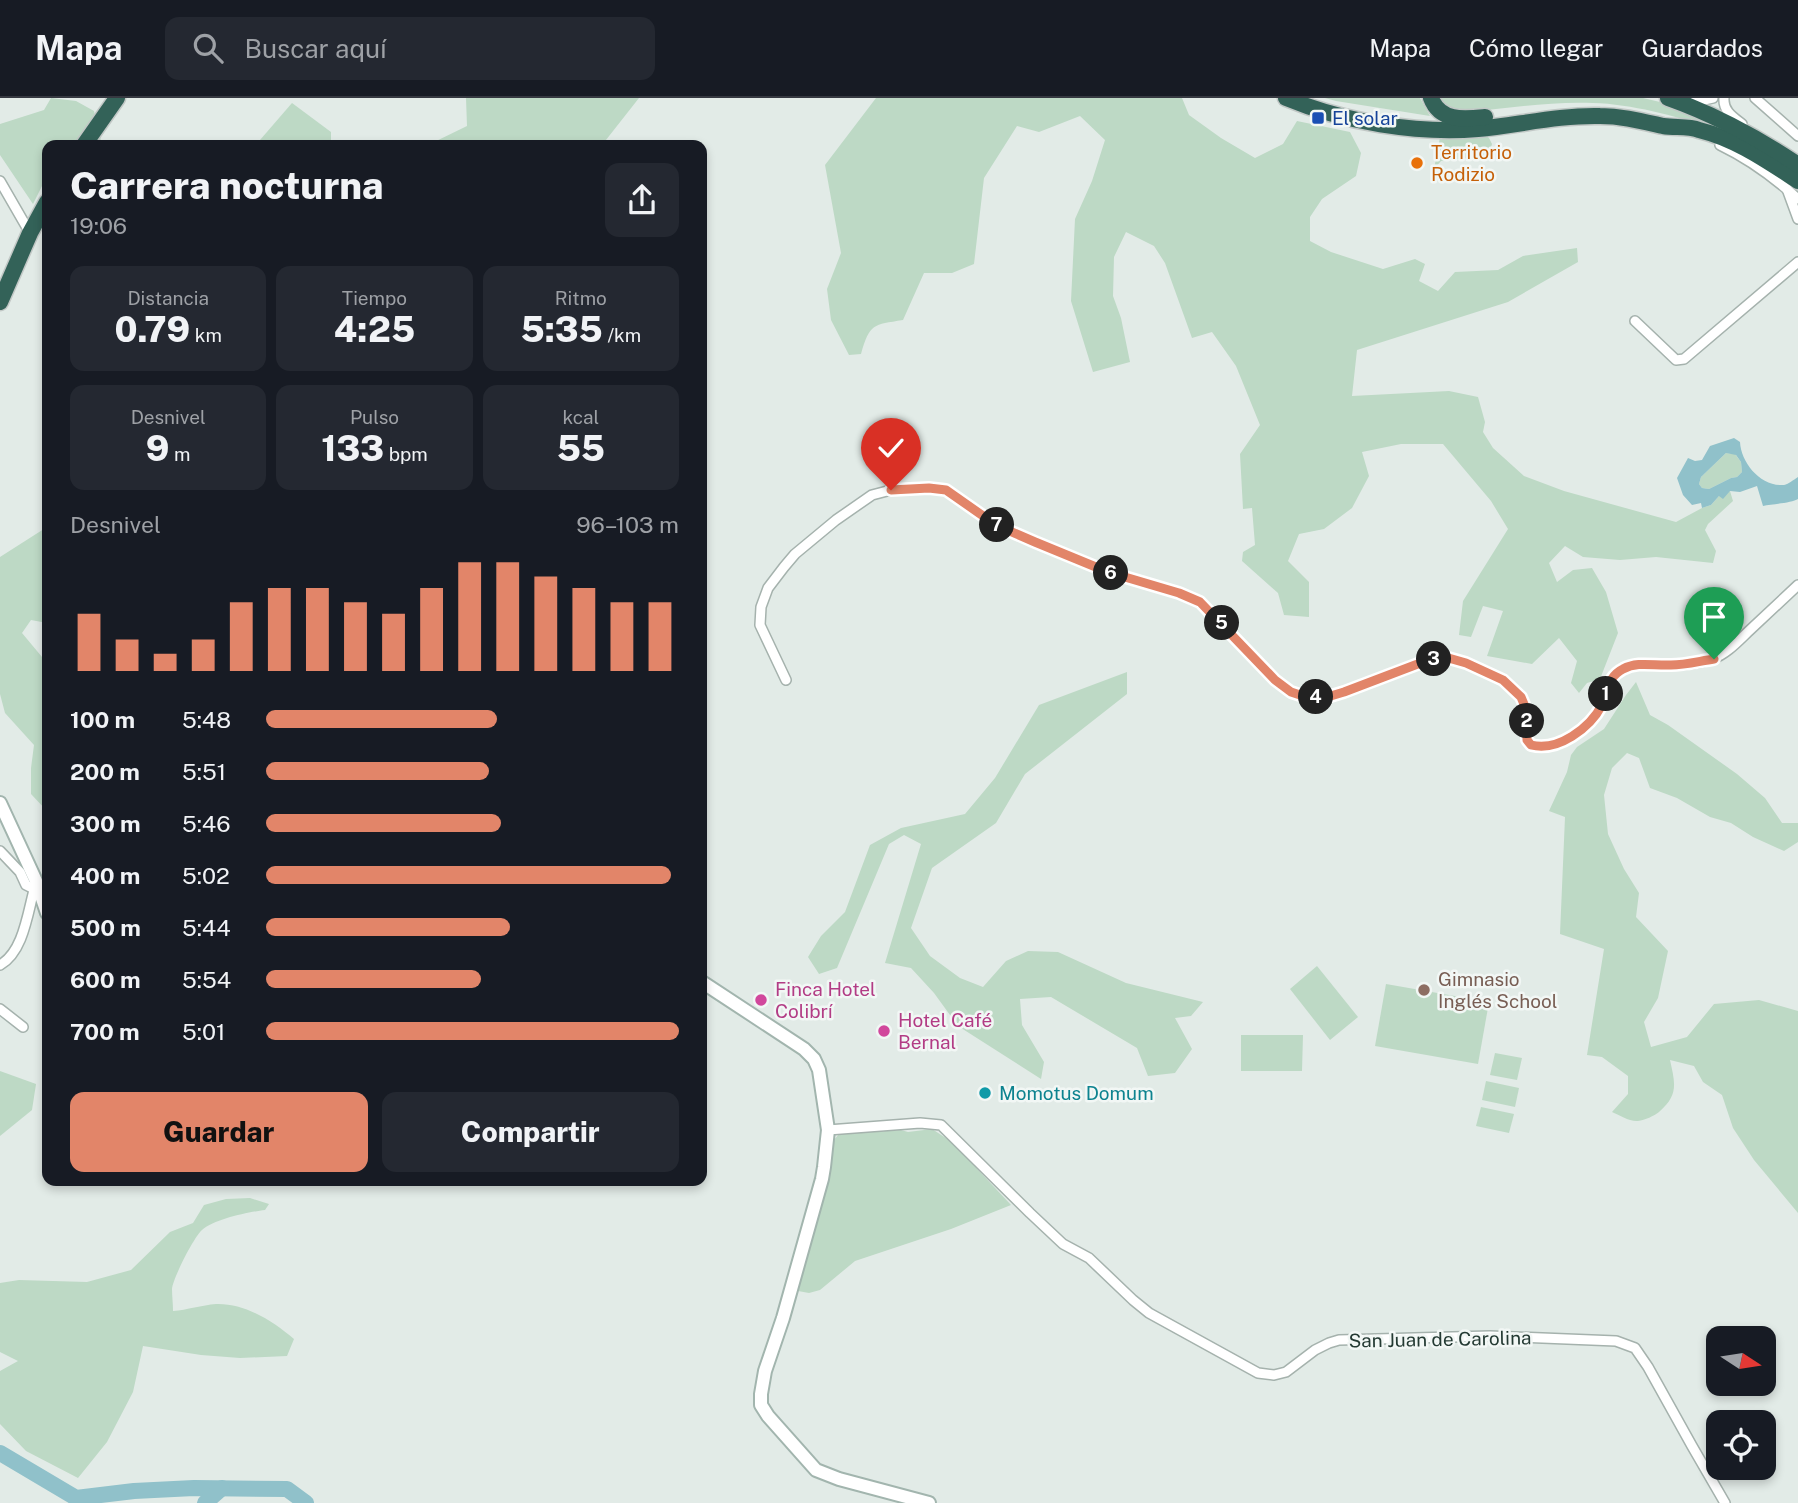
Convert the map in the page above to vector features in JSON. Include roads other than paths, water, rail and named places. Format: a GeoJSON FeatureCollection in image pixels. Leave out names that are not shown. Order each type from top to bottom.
{"type":"FeatureCollection","features":[{"type":"Feature","properties":{"kind":"highway"},"geometry":{"type":"LineString","coordinates":[[88,140],[117,98]]}},
{"type":"Feature","properties":{"kind":"highway"},"geometry":{"type":"LineString","coordinates":[[1286,98],[1339,115],[1426,129],[1469,129],[1553,118],[1629,117],[1672,128],[1697,129],[1730,141],[1766,160],[1792,184]]}},
{"type":"Feature","properties":{"kind":"highway"},"geometry":{"type":"LineString","coordinates":[[1431,98],[1443,114],[1462,119],[1576,106],[1600,116]]}},
{"type":"Feature","properties":{"kind":"highway"},"geometry":{"type":"LineString","coordinates":[[1668,98],[1716,119],[1798,165]]}},
{"type":"Feature","properties":{"kind":"highway"},"geometry":{"type":"LineString","coordinates":[[0,302],[42,211]]}},
{"type":"Feature","properties":{"kind":"street"},"geometry":{"type":"LineString","coordinates":[[1687,98],[1713,98]]}},
{"type":"Feature","properties":{"kind":"street"},"geometry":{"type":"LineString","coordinates":[[1724,98],[1724,107],[1728,113],[1770,148]]}},
{"type":"Feature","properties":{"kind":"street"},"geometry":{"type":"LineString","coordinates":[[1755,98],[1798,136]]}},
{"type":"Feature","properties":{"kind":"street"},"geometry":{"type":"LineString","coordinates":[[0,181],[30,233]]}},
{"type":"Feature","properties":{"kind":"street"},"geometry":{"type":"LineString","coordinates":[[1792,184],[1798,199]]}},
{"type":"Feature","properties":{"kind":"street"},"geometry":{"type":"LineString","coordinates":[[1792,184],[1798,219]]}},
{"type":"Feature","properties":{"kind":"street"},"geometry":{"type":"LineString","coordinates":[[1635,321],[1676,360],[1684,359],[1798,262]]}},
{"type":"Feature","properties":{"kind":"street"},"geometry":{"type":"LineString","coordinates":[[786,680],[760,625],[761,607],[768,589],[794,554],[836,520],[872,495],[891,490],[946,490],[1006,530],[1108,572],[1200,602],[1275,680],[1291,692],[1306,697],[1324,698],[1423,662],[1445,657],[1466,663],[1503,680],[1521,697],[1526,709],[1527,740],[1537,747],[1560,742],[1579,731],[1603,704],[1609,681],[1620,670],[1633,665],[1672,666],[1714,659],[1731,648],[1798,585]]}},
{"type":"Feature","properties":{"kind":"street"},"geometry":{"type":"LineString","coordinates":[[0,803],[42,902]]}},
{"type":"Feature","properties":{"kind":"street"},"geometry":{"type":"LineString","coordinates":[[0,851],[20,872],[26,885],[35,886]]}},
{"type":"Feature","properties":{"kind":"street"},"geometry":{"type":"LineString","coordinates":[[0,965],[15,952],[35,886]]}},
{"type":"Feature","properties":{"kind":"street"},"geometry":{"type":"LineString","coordinates":[[707,985],[814,1059],[819,1070],[828,1130],[822,1179],[783,1318],[765,1371],[761,1405],[816,1470],[839,1479],[929,1503]]}},
{"type":"Feature","properties":{"kind":"street"},"geometry":{"type":"LineString","coordinates":[[0,1009],[23,1027]]}},
{"type":"Feature","properties":{"kind":"street","name":"San Juan de Carolina"},"geometry":{"type":"LineString","coordinates":[[828,1130],[920,1123],[941,1125],[1063,1244],[1089,1258],[1141,1307],[1258,1373],[1274,1375],[1286,1372],[1315,1350],[1339,1340],[1490,1336],[1616,1341],[1635,1348],[1725,1503]]}},
{"type":"Feature","properties":{"kind":"water"},"geometry":{"type":"Polygon","coordinates":[[[1734,438],[1740,442],[1748,465],[1760,478],[1776,485],[1784,485],[1798,477],[1798,499],[1763,506],[1757,486],[1740,492],[1730,491],[1723,499],[1719,496],[1711,505],[1702,508],[1701,503],[1692,505],[1683,495],[1677,478],[1688,458],[1702,460],[1710,446],[1734,438]],[[1726,453],[1701,477],[1699,484],[1702,488],[1709,489],[1737,477],[1742,472],[1741,462],[1736,455],[1726,453]]]}},
{"type":"Feature","properties":{"kind":"waterway"},"geometry":{"type":"LineString","coordinates":[[0,1453],[76,1498],[194,1488],[287,1489],[306,1503]]}},
{"type":"Feature","properties":{"kind":"waterway"},"geometry":{"type":"LineString","coordinates":[[205,1503],[222,1488]]}},
{"type":"Feature","properties":{"kind":"place","name":"El solar"},"geometry":{"type":"Point","coordinates":[1318,118]}},
{"type":"Feature","properties":{"kind":"place","name":"Territorio Rodizio"},"geometry":{"type":"Point","coordinates":[1417,163]}},
{"type":"Feature","properties":{"kind":"place","name":"Gimnasio Inglés School"},"geometry":{"type":"Point","coordinates":[1424,990]}},
{"type":"Feature","properties":{"kind":"place","name":"Finca Hotel Colibrí"},"geometry":{"type":"Point","coordinates":[761,1000]}},
{"type":"Feature","properties":{"kind":"place","name":"Hotel Café Bernal"},"geometry":{"type":"Point","coordinates":[884,1031]}},
{"type":"Feature","properties":{"kind":"place","name":"Momotus Domum"},"geometry":{"type":"Point","coordinates":[985,1093]}}]}
